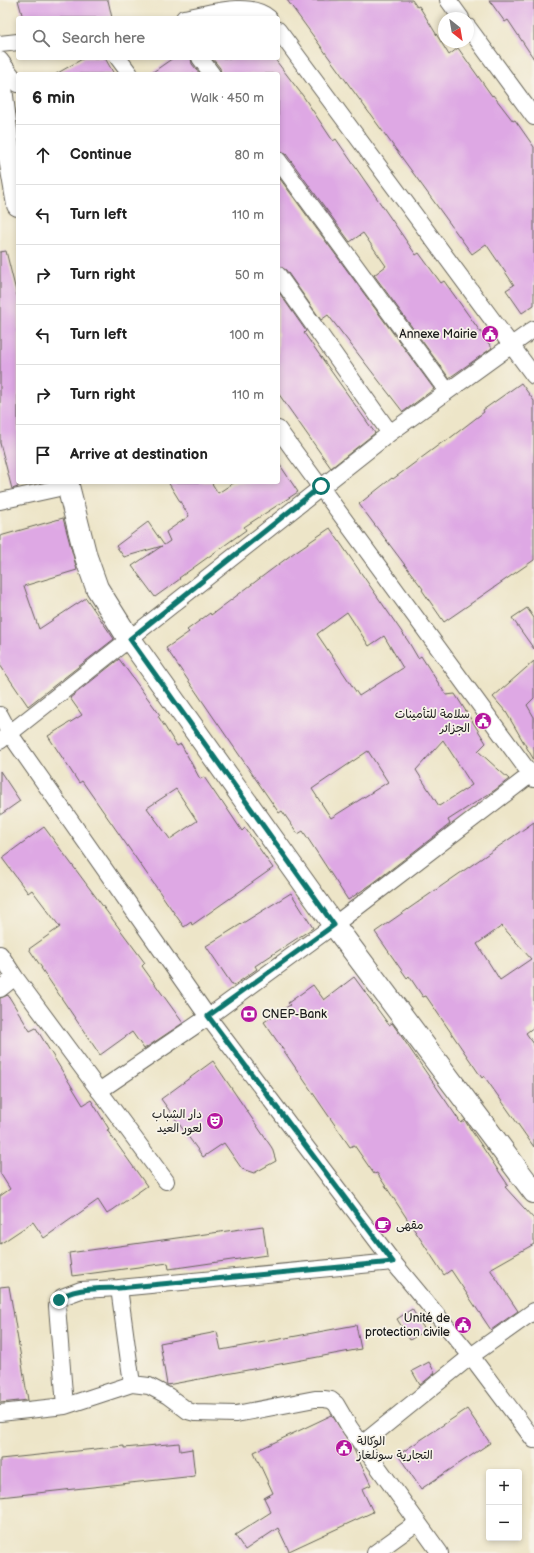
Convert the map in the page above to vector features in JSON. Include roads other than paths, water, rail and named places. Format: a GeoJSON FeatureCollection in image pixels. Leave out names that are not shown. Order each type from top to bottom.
{"type":"FeatureCollection","features":[{"type":"Feature","properties":{"kind":"main road"},"geometry":{"type":"LineString","coordinates":[[0,79],[4,148],[16,197]]}},
{"type":"Feature","properties":{"kind":"main road"},"geometry":{"type":"LineString","coordinates":[[67,484],[86,557],[98,588],[130,639],[334,925],[534,1192]]}},
{"type":"Feature","properties":{"kind":"street"},"geometry":{"type":"LineString","coordinates":[[448,0],[457,12]]}},
{"type":"Feature","properties":{"kind":"street"},"geometry":{"type":"LineString","coordinates":[[197,16],[244,9],[257,11],[266,16]]}},
{"type":"Feature","properties":{"kind":"street"},"geometry":{"type":"LineString","coordinates":[[280,33],[534,376]]}},
{"type":"Feature","properties":{"kind":"street"},"geometry":{"type":"LineString","coordinates":[[474,35],[534,117]]}},
{"type":"Feature","properties":{"kind":"street"},"geometry":{"type":"LineString","coordinates":[[0,44],[16,42]]}},
{"type":"Feature","properties":{"kind":"street"},"geometry":{"type":"LineString","coordinates":[[0,60],[16,81]]}},
{"type":"Feature","properties":{"kind":"street"},"geometry":{"type":"LineString","coordinates":[[120,60],[128,72]]}},
{"type":"Feature","properties":{"kind":"street"},"geometry":{"type":"LineString","coordinates":[[202,60],[210,72]]}},
{"type":"Feature","properties":{"kind":"street"},"geometry":{"type":"LineString","coordinates":[[280,163],[447,391]]}},
{"type":"Feature","properties":{"kind":"street"},"geometry":{"type":"LineString","coordinates":[[280,278],[390,432]]}},
{"type":"Feature","properties":{"kind":"street"},"geometry":{"type":"LineString","coordinates":[[5,738],[390,432],[534,329]]}},
{"type":"Feature","properties":{"kind":"street"},"geometry":{"type":"LineString","coordinates":[[99,1091],[208,1016],[334,925],[533,775],[280,432]]}},
{"type":"Feature","properties":{"kind":"street"},"geometry":{"type":"LineString","coordinates":[[0,501],[67,484]]}},
{"type":"Feature","properties":{"kind":"street"},"geometry":{"type":"LineString","coordinates":[[0,715],[5,738],[208,1016],[393,1262],[471,1356],[534,1440]]}},
{"type":"Feature","properties":{"kind":"street"},"geometry":{"type":"LineString","coordinates":[[0,954],[15,977],[166,1182]]}},
{"type":"Feature","properties":{"kind":"street"},"geometry":{"type":"LineString","coordinates":[[0,989],[15,977]]}},
{"type":"Feature","properties":{"kind":"street"},"geometry":{"type":"LineString","coordinates":[[65,1406],[57,1306],[62,1297],[81,1290],[119,1288],[393,1262]]}},
{"type":"Feature","properties":{"kind":"street"},"geometry":{"type":"LineString","coordinates":[[119,1288],[132,1384]]}},
{"type":"Feature","properties":{"kind":"street"},"geometry":{"type":"LineString","coordinates":[[362,1444],[471,1356],[534,1311]]}},
{"type":"Feature","properties":{"kind":"street"},"geometry":{"type":"LineString","coordinates":[[0,1413],[65,1406],[132,1384],[149,1386],[168,1396],[188,1412],[195,1413],[236,1414],[315,1399],[331,1400],[336,1404],[350,1428],[440,1553]]}},
{"type":"Feature","properties":{"kind":"street"},"geometry":{"type":"LineString","coordinates":[[375,1553],[418,1522]]}},
{"type":"Feature","properties":{"kind":"place","name":"Annexe Mairie"},"geometry":{"type":"Point","coordinates":[490,334]}},
{"type":"Feature","properties":{"kind":"place","name":"سلامة للتأمينات الجزائر"},"geometry":{"type":"Point","coordinates":[483,721]}},
{"type":"Feature","properties":{"kind":"place","name":"CNEP-Bank"},"geometry":{"type":"Point","coordinates":[249,1014]}},
{"type":"Feature","properties":{"kind":"place","name":"دار الشباب لعور العيد"},"geometry":{"type":"Point","coordinates":[215,1121]}},
{"type":"Feature","properties":{"kind":"place","name":"مقهى"},"geometry":{"type":"Point","coordinates":[383,1225]}},
{"type":"Feature","properties":{"kind":"place","name":"Unité de protection civile"},"geometry":{"type":"Point","coordinates":[463,1325]}},
{"type":"Feature","properties":{"kind":"place","name":"الوكالة التجارية سونلغاز"},"geometry":{"type":"Point","coordinates":[344,1448]}}]}
